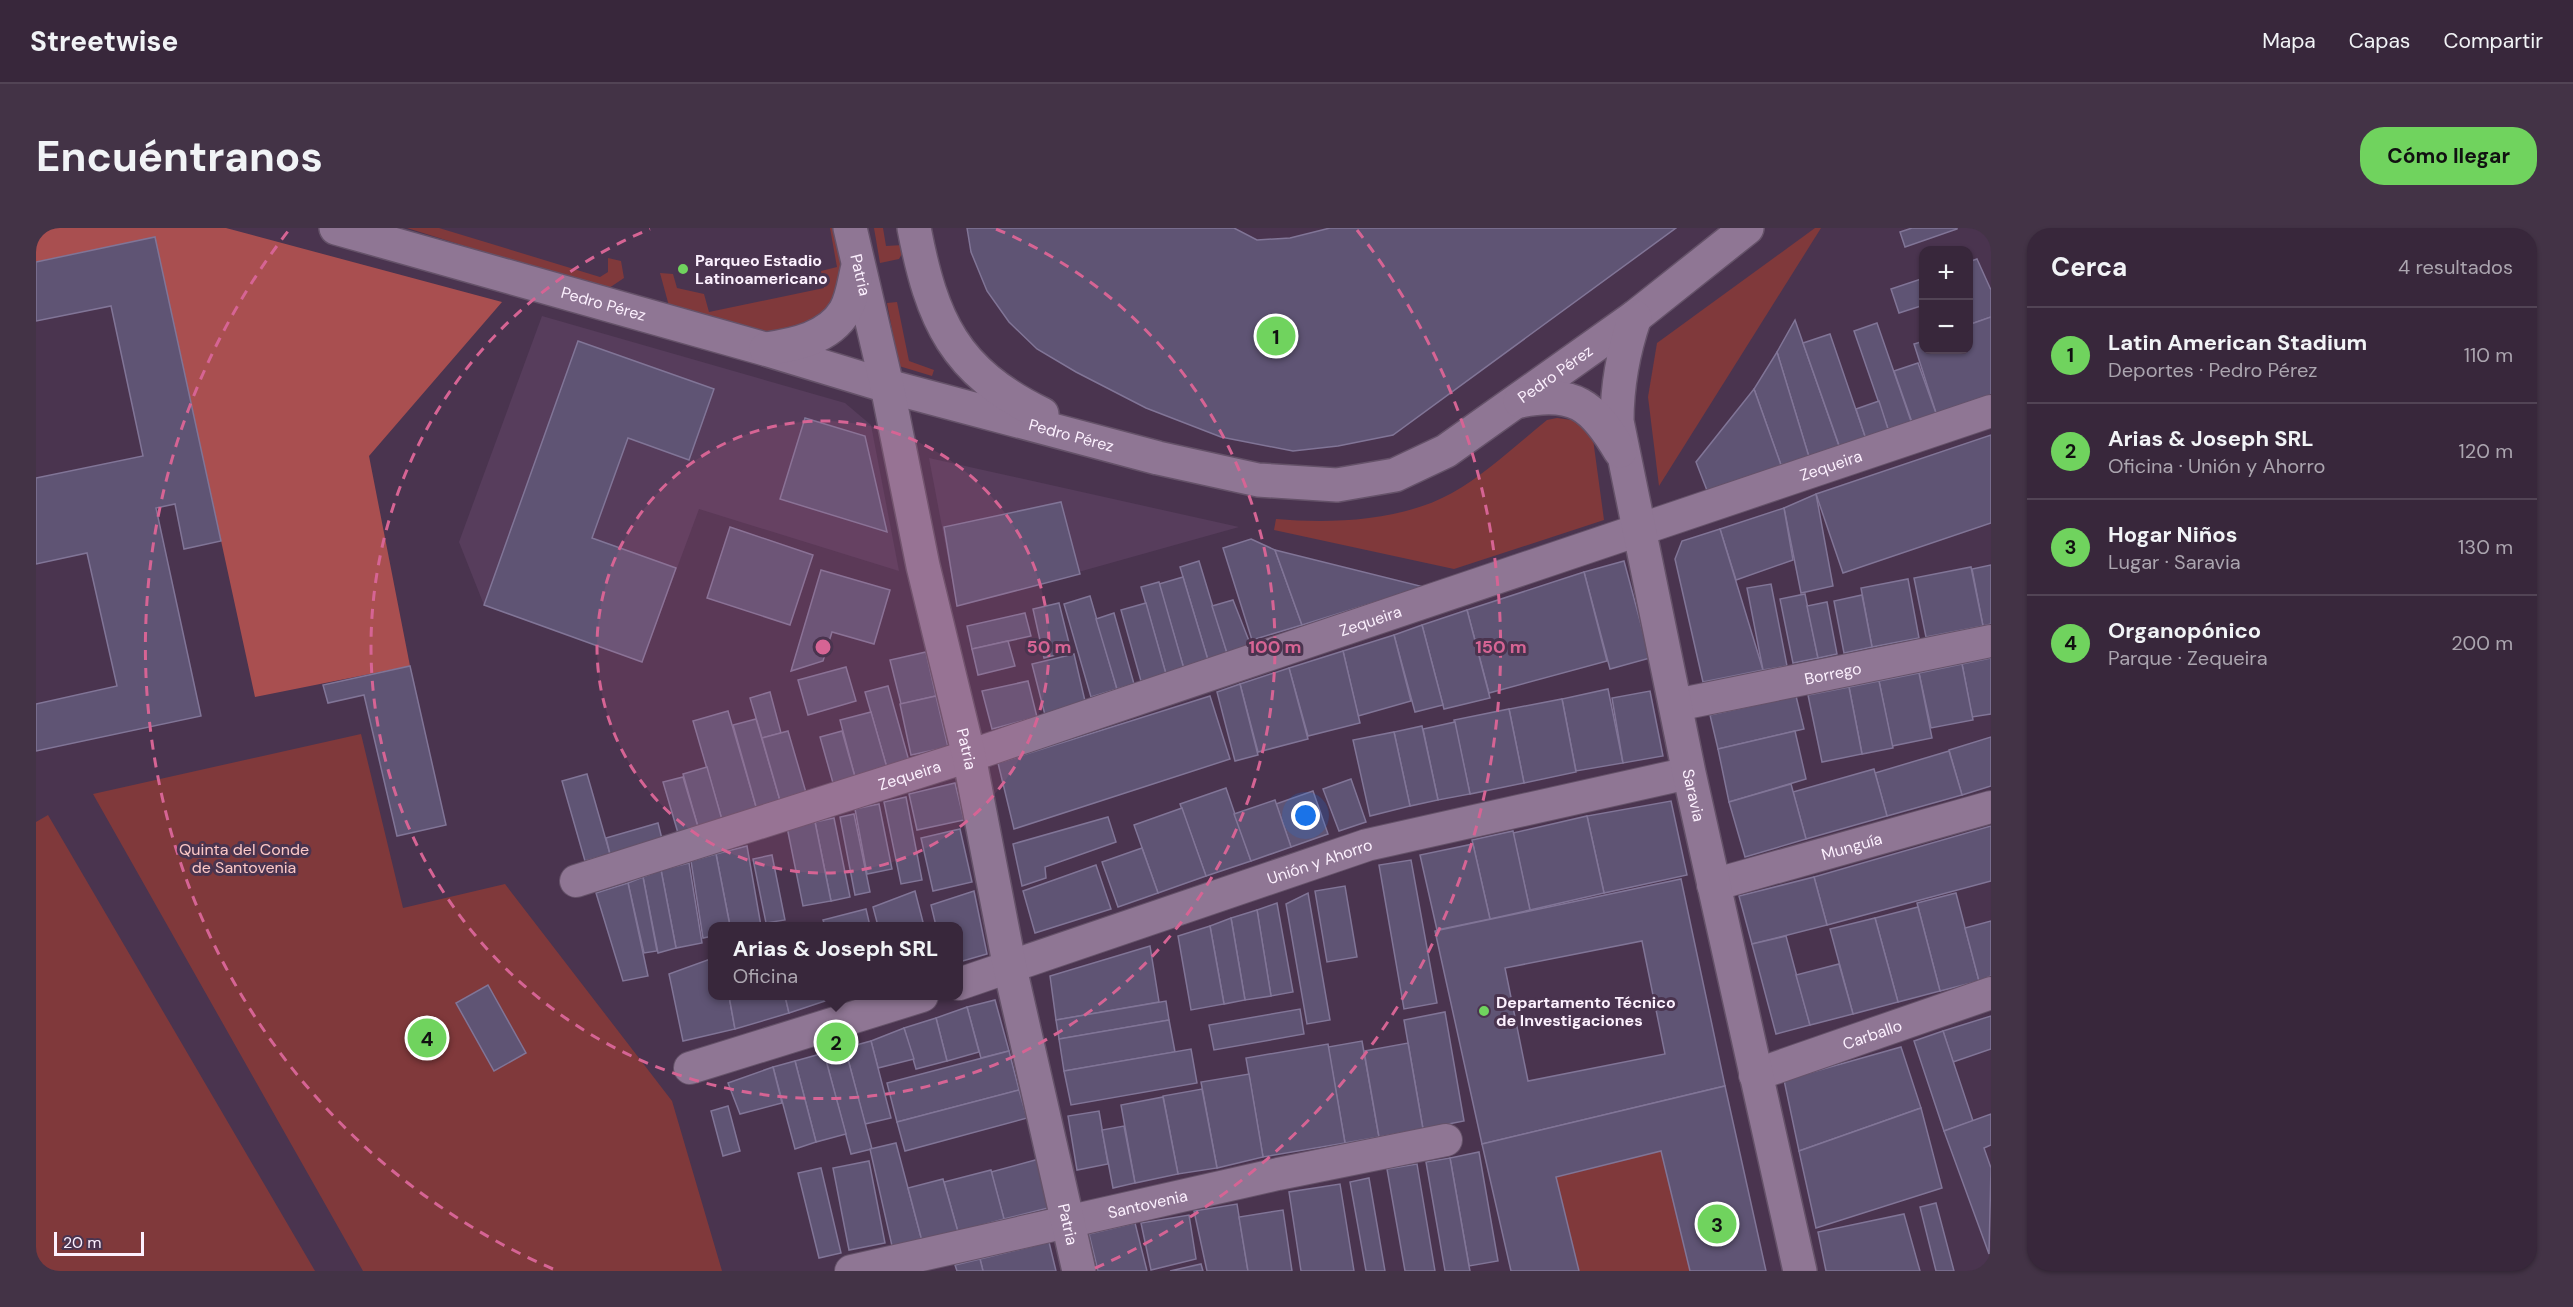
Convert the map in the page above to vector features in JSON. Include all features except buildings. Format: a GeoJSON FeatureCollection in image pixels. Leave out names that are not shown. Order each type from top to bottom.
{"type":"FeatureCollection","features":[{"type":"Feature","properties":{"kind":"street","name":"Pedro Pérez"},"geometry":{"type":"LineString","coordinates":[[336,228],[765,349],[887,386],[1205,470],[1258,480],[1337,485],[1395,475],[1423,464],[1446,451],[1520,401],[1635,317],[1747,228]]}},
{"type":"Feature","properties":{"kind":"street","name":"Patria"},"geometry":{"type":"LineString","coordinates":[[850,228],[857,268],[887,386],[923,566],[969,756],[1010,968],[1079,1271]]}},
{"type":"Feature","properties":{"kind":"street"},"geometry":{"type":"LineString","coordinates":[[914,228],[930,296],[948,336],[961,375],[961,385],[953,394],[936,398]]}},
{"type":"Feature","properties":{"kind":"street"},"geometry":{"type":"LineString","coordinates":[[765,349],[791,345],[816,337],[834,324],[846,311],[857,268]]}},
{"type":"Feature","properties":{"kind":"street","name":"Saravia"},"geometry":{"type":"LineString","coordinates":[[1635,317],[1624,350],[1617,393],[1617,421],[1713,885],[1800,1271]]}},
{"type":"Feature","properties":{"kind":"street"},"geometry":{"type":"LineString","coordinates":[[948,336],[972,368],[999,389],[1029,408],[1098,441]]}},
{"type":"Feature","properties":{"kind":"street"},"geometry":{"type":"LineString","coordinates":[[1520,401],[1545,396],[1570,398],[1584,406],[1607,430],[1624,458]]}},
{"type":"Feature","properties":{"kind":"street","name":"Zequeira"},"geometry":{"type":"LineString","coordinates":[[576,881],[969,756],[1991,411]]}},
{"type":"Feature","properties":{"kind":"street","name":"Borrego"},"geometry":{"type":"LineString","coordinates":[[1676,705],[1991,641]]}},
{"type":"Feature","properties":{"kind":"street","name":"Unión y Ahorro"},"geometry":{"type":"LineString","coordinates":[[963,983],[1367,845],[1689,773]]}},
{"type":"Feature","properties":{"kind":"street","name":"Munguía"},"geometry":{"type":"LineString","coordinates":[[1713,885],[1991,807]]}},
{"type":"Feature","properties":{"kind":"street","name":"Carballo"},"geometry":{"type":"LineString","coordinates":[[1755,1075],[1991,993]]}},
{"type":"Feature","properties":{"kind":"street"},"geometry":{"type":"LineString","coordinates":[[690,1068],[909,1000]]}},
{"type":"Feature","properties":{"kind":"street","name":"Santovenia"},"geometry":{"type":"LineString","coordinates":[[851,1271],[1069,1221],[1446,1140]]}},
{"type":"Feature","properties":{"kind":"shaded area"},"geometry":{"type":"Polygon","coordinates":[[[36,228],[226,228],[502,302],[369,456],[410,666],[255,697],[155,237],[36,262],[36,228]]]}},
{"type":"Feature","properties":{"kind":"shaded area"},"geometry":{"type":"Polygon","coordinates":[[[542,316],[845,403],[871,425],[899,571],[699,509],[642,662],[484,605],[459,542],[542,316]]]}},
{"type":"Feature","properties":{"kind":"shaded area"},"geometry":{"type":"Polygon","coordinates":[[[929,458],[1239,527],[957,606],[929,458]]]}},
{"type":"Feature","properties":{"kind":"green space"},"geometry":{"type":"Polygon","coordinates":[[[407,228],[439,228],[600,277],[608,272],[608,258],[621,261],[624,278],[606,290],[407,228]]]}},
{"type":"Feature","properties":{"kind":"green space"},"geometry":{"type":"Polygon","coordinates":[[[830,228],[838,228],[844,267],[841,285],[822,320],[776,335],[669,306],[660,273],[673,274],[677,288],[704,294],[709,312],[824,288],[821,271],[837,267],[830,228]]]}},
{"type":"Feature","properties":{"kind":"green space"},"geometry":{"type":"Polygon","coordinates":[[[874,228],[883,228],[886,246],[903,245],[903,252],[899,259],[880,263],[874,228]]]}},
{"type":"Feature","properties":{"kind":"green space"},"geometry":{"type":"Polygon","coordinates":[[[1815,228],[1821,228],[1659,486],[1648,397],[1657,343],[1815,228]]]}},
{"type":"Feature","properties":{"kind":"green space"},"geometry":{"type":"Polygon","coordinates":[[[897,302],[909,361],[934,370],[932,376],[899,366],[887,303],[897,302]]]}},
{"type":"Feature","properties":{"kind":"green space"},"geometry":{"type":"Polygon","coordinates":[[[1557,418],[1579,421],[1593,439],[1604,520],[1454,569],[1274,530],[1276,519],[1320,521],[1366,518],[1411,510],[1432,502],[1465,485],[1547,420],[1557,418]]]}},
{"type":"Feature","properties":{"kind":"green space","name":"Quinta del Conde de Santovenia"},"geometry":{"type":"Polygon","coordinates":[[[361,734],[403,908],[505,884],[672,1101],[722,1271],[363,1271],[93,794],[361,734]]]}},
{"type":"Feature","properties":{"kind":"green space"},"geometry":{"type":"Polygon","coordinates":[[[48,815],[315,1271],[36,1271],[36,822],[48,815]]]}},
{"type":"Feature","properties":{"kind":"green space"},"geometry":{"type":"Polygon","coordinates":[[[1661,1151],[1690,1271],[1579,1271],[1556,1177],[1661,1151]]]}},
{"type":"Feature","properties":{"kind":"place","name":"Parqueo Estadio Latinoamericano"},"geometry":{"type":"Point","coordinates":[683,269]}},
{"type":"Feature","properties":{"kind":"place","name":"Latin American Stadium"},"geometry":{"type":"Point","coordinates":[1276,336]}},
{"type":"Feature","properties":{"kind":"place","name":"Departamento Técnico de Investigaciones"},"geometry":{"type":"Point","coordinates":[1484,1011]}},
{"type":"Feature","properties":{"kind":"place","name":"Organopónico"},"geometry":{"type":"Point","coordinates":[427,1038]}},
{"type":"Feature","properties":{"kind":"place","name":"Arias & Joseph SRL"},"geometry":{"type":"Point","coordinates":[836,1042]}},
{"type":"Feature","properties":{"kind":"place","name":"Hogar Niños"},"geometry":{"type":"Point","coordinates":[1717,1224]}}]}
